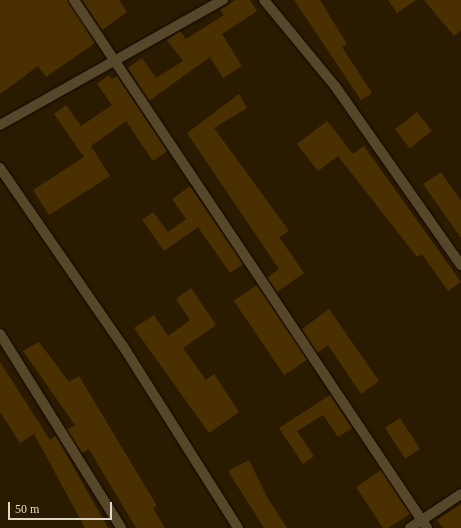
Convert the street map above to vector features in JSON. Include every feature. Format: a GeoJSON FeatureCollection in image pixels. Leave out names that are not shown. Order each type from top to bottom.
{"type":"FeatureCollection","features":[{"type":"Feature","properties":{"kind":"street"},"geometry":{"type":"LineString","coordinates":[[74,0],[424,524]]}},
{"type":"Feature","properties":{"kind":"street"},"geometry":{"type":"LineString","coordinates":[[0,125],[223,0]]}},
{"type":"Feature","properties":{"kind":"street"},"geometry":{"type":"LineString","coordinates":[[264,0],[336,86],[461,265]]}},
{"type":"Feature","properties":{"kind":"street"},"geometry":{"type":"LineString","coordinates":[[0,168],[123,346],[238,528]]}},
{"type":"Feature","properties":{"kind":"street"},"geometry":{"type":"LineString","coordinates":[[0,334],[121,528]]}},
{"type":"Feature","properties":{"kind":"street"},"geometry":{"type":"LineString","coordinates":[[410,528],[424,524],[461,494]]}},
{"type":"Feature","properties":{"kind":"building"},"geometry":{"type":"Polygon","coordinates":[[[0,0],[68,0],[95,43],[46,77],[38,66],[0,94],[0,0]]]}},
{"type":"Feature","properties":{"kind":"building"},"geometry":{"type":"Polygon","coordinates":[[[82,0],[119,0],[127,12],[102,30],[82,0]]]}},
{"type":"Feature","properties":{"kind":"building"},"geometry":{"type":"Polygon","coordinates":[[[235,0],[250,0],[257,11],[222,34],[242,66],[223,78],[210,57],[149,101],[128,68],[142,58],[156,78],[183,61],[167,40],[180,31],[186,39],[224,15],[220,10],[235,0]]]}},
{"type":"Feature","properties":{"kind":"building"},"geometry":{"type":"Polygon","coordinates":[[[294,0],[320,0],[347,44],[342,47],[372,93],[361,100],[294,0]]]}},
{"type":"Feature","properties":{"kind":"building"},"geometry":{"type":"Polygon","coordinates":[[[388,0],[416,0],[397,13],[388,0]]]}},
{"type":"Feature","properties":{"kind":"building"},"geometry":{"type":"Polygon","coordinates":[[[424,0],[461,0],[461,30],[454,36],[424,0]]]}},
{"type":"Feature","properties":{"kind":"building"},"geometry":{"type":"Polygon","coordinates":[[[109,75],[112,79],[117,76],[167,151],[153,161],[126,121],[91,146],[110,176],[49,215],[33,190],[84,157],[54,114],[66,105],[81,126],[112,105],[97,84],[109,75]]]}},
{"type":"Feature","properties":{"kind":"building"},"geometry":{"type":"Polygon","coordinates":[[[239,94],[247,108],[214,128],[289,231],[279,237],[304,273],[277,292],[267,278],[279,269],[187,133],[239,94]]]}},
{"type":"Feature","properties":{"kind":"building"},"geometry":{"type":"Polygon","coordinates":[[[417,112],[432,131],[410,148],[395,129],[417,112]]]}},
{"type":"Feature","properties":{"kind":"building"},"geometry":{"type":"Polygon","coordinates":[[[327,121],[353,154],[364,146],[461,282],[448,291],[422,254],[417,257],[338,156],[318,171],[297,144],[327,121]]]}},
{"type":"Feature","properties":{"kind":"building"},"geometry":{"type":"Polygon","coordinates":[[[441,172],[461,201],[461,238],[423,184],[441,172]]]}},
{"type":"Feature","properties":{"kind":"building"},"geometry":{"type":"Polygon","coordinates":[[[190,186],[243,264],[230,273],[198,227],[164,251],[142,220],[153,212],[168,232],[186,219],[172,199],[190,186]]]}},
{"type":"Feature","properties":{"kind":"building"},"geometry":{"type":"Polygon","coordinates":[[[257,285],[307,360],[284,375],[234,301],[257,285]]]}},
{"type":"Feature","properties":{"kind":"building"},"geometry":{"type":"Polygon","coordinates":[[[191,288],[216,325],[183,348],[206,380],[214,374],[239,412],[209,433],[134,328],[154,315],[168,336],[190,320],[176,299],[191,288]]]}},
{"type":"Feature","properties":{"kind":"building"},"geometry":{"type":"Polygon","coordinates":[[[329,309],[379,381],[361,394],[328,345],[317,353],[302,329],[329,309]]]}},
{"type":"Feature","properties":{"kind":"building"},"geometry":{"type":"Polygon","coordinates":[[[39,342],[69,382],[79,376],[157,506],[153,508],[165,528],[136,528],[89,449],[82,453],[67,430],[75,425],[23,351],[39,342]]]}},
{"type":"Feature","properties":{"kind":"building"},"geometry":{"type":"Polygon","coordinates":[[[0,362],[50,440],[56,436],[108,528],[85,528],[34,434],[20,443],[0,412],[0,362]]]}},
{"type":"Feature","properties":{"kind":"building"},"geometry":{"type":"Polygon","coordinates":[[[330,395],[352,428],[338,437],[323,415],[297,431],[314,456],[303,464],[279,428],[330,395]]]}},
{"type":"Feature","properties":{"kind":"building"},"geometry":{"type":"Polygon","coordinates":[[[400,418],[420,449],[405,459],[385,428],[400,418]]]}},
{"type":"Feature","properties":{"kind":"building"},"geometry":{"type":"Polygon","coordinates":[[[249,460],[267,497],[287,528],[264,528],[228,471],[249,460]]]}},
{"type":"Feature","properties":{"kind":"building"},"geometry":{"type":"Polygon","coordinates":[[[381,470],[410,514],[388,528],[383,528],[356,487],[381,470]]]}},
{"type":"Feature","properties":{"kind":"building"},"geometry":{"type":"Polygon","coordinates":[[[461,504],[461,528],[443,528],[437,520],[461,504]]]}}]}
